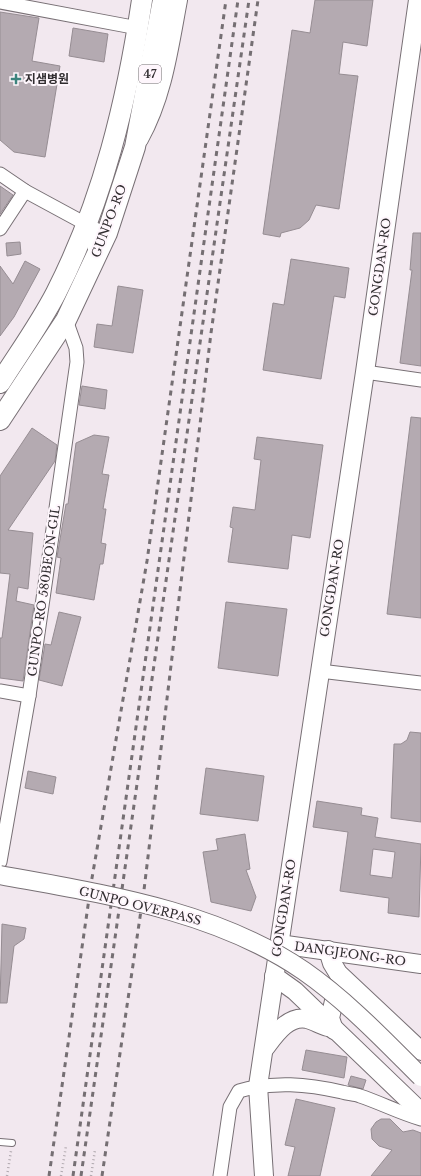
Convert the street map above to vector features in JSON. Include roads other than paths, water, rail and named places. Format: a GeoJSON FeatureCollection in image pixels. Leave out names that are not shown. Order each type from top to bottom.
{"type":"FeatureCollection","features":[{"type":"Feature","properties":{"kind":"main road","name":"GUNPO-RO"},"geometry":{"type":"LineString","coordinates":[[0,383],[56,293],[87,225],[117,131],[130,73],[142,0]]}},
{"type":"Feature","properties":{"kind":"main road","name":"GUNPO-RO"},"geometry":{"type":"LineString","coordinates":[[0,420],[66,320],[107,233],[135,147],[163,0]]}},
{"type":"Feature","properties":{"kind":"street"},"geometry":{"type":"LineString","coordinates":[[135,147],[150,119],[164,80],[178,0]]}},
{"type":"Feature","properties":{"kind":"street","name":"GONGDAN-RO"},"geometry":{"type":"LineString","coordinates":[[264,1176],[258,1086],[365,372],[418,0]]}},
{"type":"Feature","properties":{"kind":"street"},"geometry":{"type":"LineString","coordinates":[[0,1],[138,28]]}},
{"type":"Feature","properties":{"kind":"street"},"geometry":{"type":"LineString","coordinates":[[0,174],[25,191],[98,232],[93,250],[95,259]]}},
{"type":"Feature","properties":{"kind":"street"},"geometry":{"type":"LineString","coordinates":[[0,229],[25,191]]}},
{"type":"Feature","properties":{"kind":"street","name":"GUNPO-RO 580BEON-GIL"},"geometry":{"type":"LineString","coordinates":[[0,862],[6,789],[29,696],[77,362],[76,348],[66,320]]}},
{"type":"Feature","properties":{"kind":"street"},"geometry":{"type":"LineString","coordinates":[[365,372],[421,380]]}},
{"type":"Feature","properties":{"kind":"street"},"geometry":{"type":"LineString","coordinates":[[320,671],[421,683]]}},
{"type":"Feature","properties":{"kind":"street"},"geometry":{"type":"LineString","coordinates":[[0,691],[29,696]]}},
{"type":"Feature","properties":{"kind":"street","name":"GUNPO OVERPASS"},"geometry":{"type":"LineString","coordinates":[[0,875],[79,890],[175,912],[239,936],[304,971],[343,1003],[421,1077]]}},
{"type":"Feature","properties":{"kind":"street","name":"DANGJEONG-RO"},"geometry":{"type":"LineString","coordinates":[[279,944],[421,964]]}},
{"type":"Feature","properties":{"kind":"street"},"geometry":{"type":"LineString","coordinates":[[328,950],[332,963],[338,973],[421,1052]]}},
{"type":"Feature","properties":{"kind":"street"},"geometry":{"type":"LineString","coordinates":[[274,976],[295,991],[421,1112]]}},
{"type":"Feature","properties":{"kind":"street"},"geometry":{"type":"LineString","coordinates":[[334,1030],[330,1018],[334,1001],[346,994],[355,994],[368,1002]]}},
{"type":"Feature","properties":{"kind":"street"},"geometry":{"type":"LineString","coordinates":[[263,1050],[278,1029],[289,1022],[306,1019],[334,1030]]}},
{"type":"Feature","properties":{"kind":"street"},"geometry":{"type":"LineString","coordinates":[[220,1176],[230,1107],[239,1091],[258,1086],[290,1083],[315,1086],[360,1096],[406,1115],[421,1119]]}},
{"type":"Feature","properties":{"kind":"lane"},"geometry":{"type":"LineString","coordinates":[[0,1142],[12,1143]]}},
{"type":"Feature","properties":{"kind":"railway"},"geometry":{"type":"LineString","coordinates":[[49,1176],[92,878],[147,561],[226,0]]}},
{"type":"Feature","properties":{"kind":"railway"},"geometry":{"type":"LineString","coordinates":[[73,1176],[238,0]]}},
{"type":"Feature","properties":{"kind":"railway"},"geometry":{"type":"LineString","coordinates":[[81,1176],[249,0]]}},
{"type":"Feature","properties":{"kind":"railway"},"geometry":{"type":"LineString","coordinates":[[102,1176],[144,890],[211,333],[258,0]]}},
{"type":"Feature","properties":{"kind":"place","name":"지샘병원"},"geometry":{"type":"Point","coordinates":[16,79]}}]}
